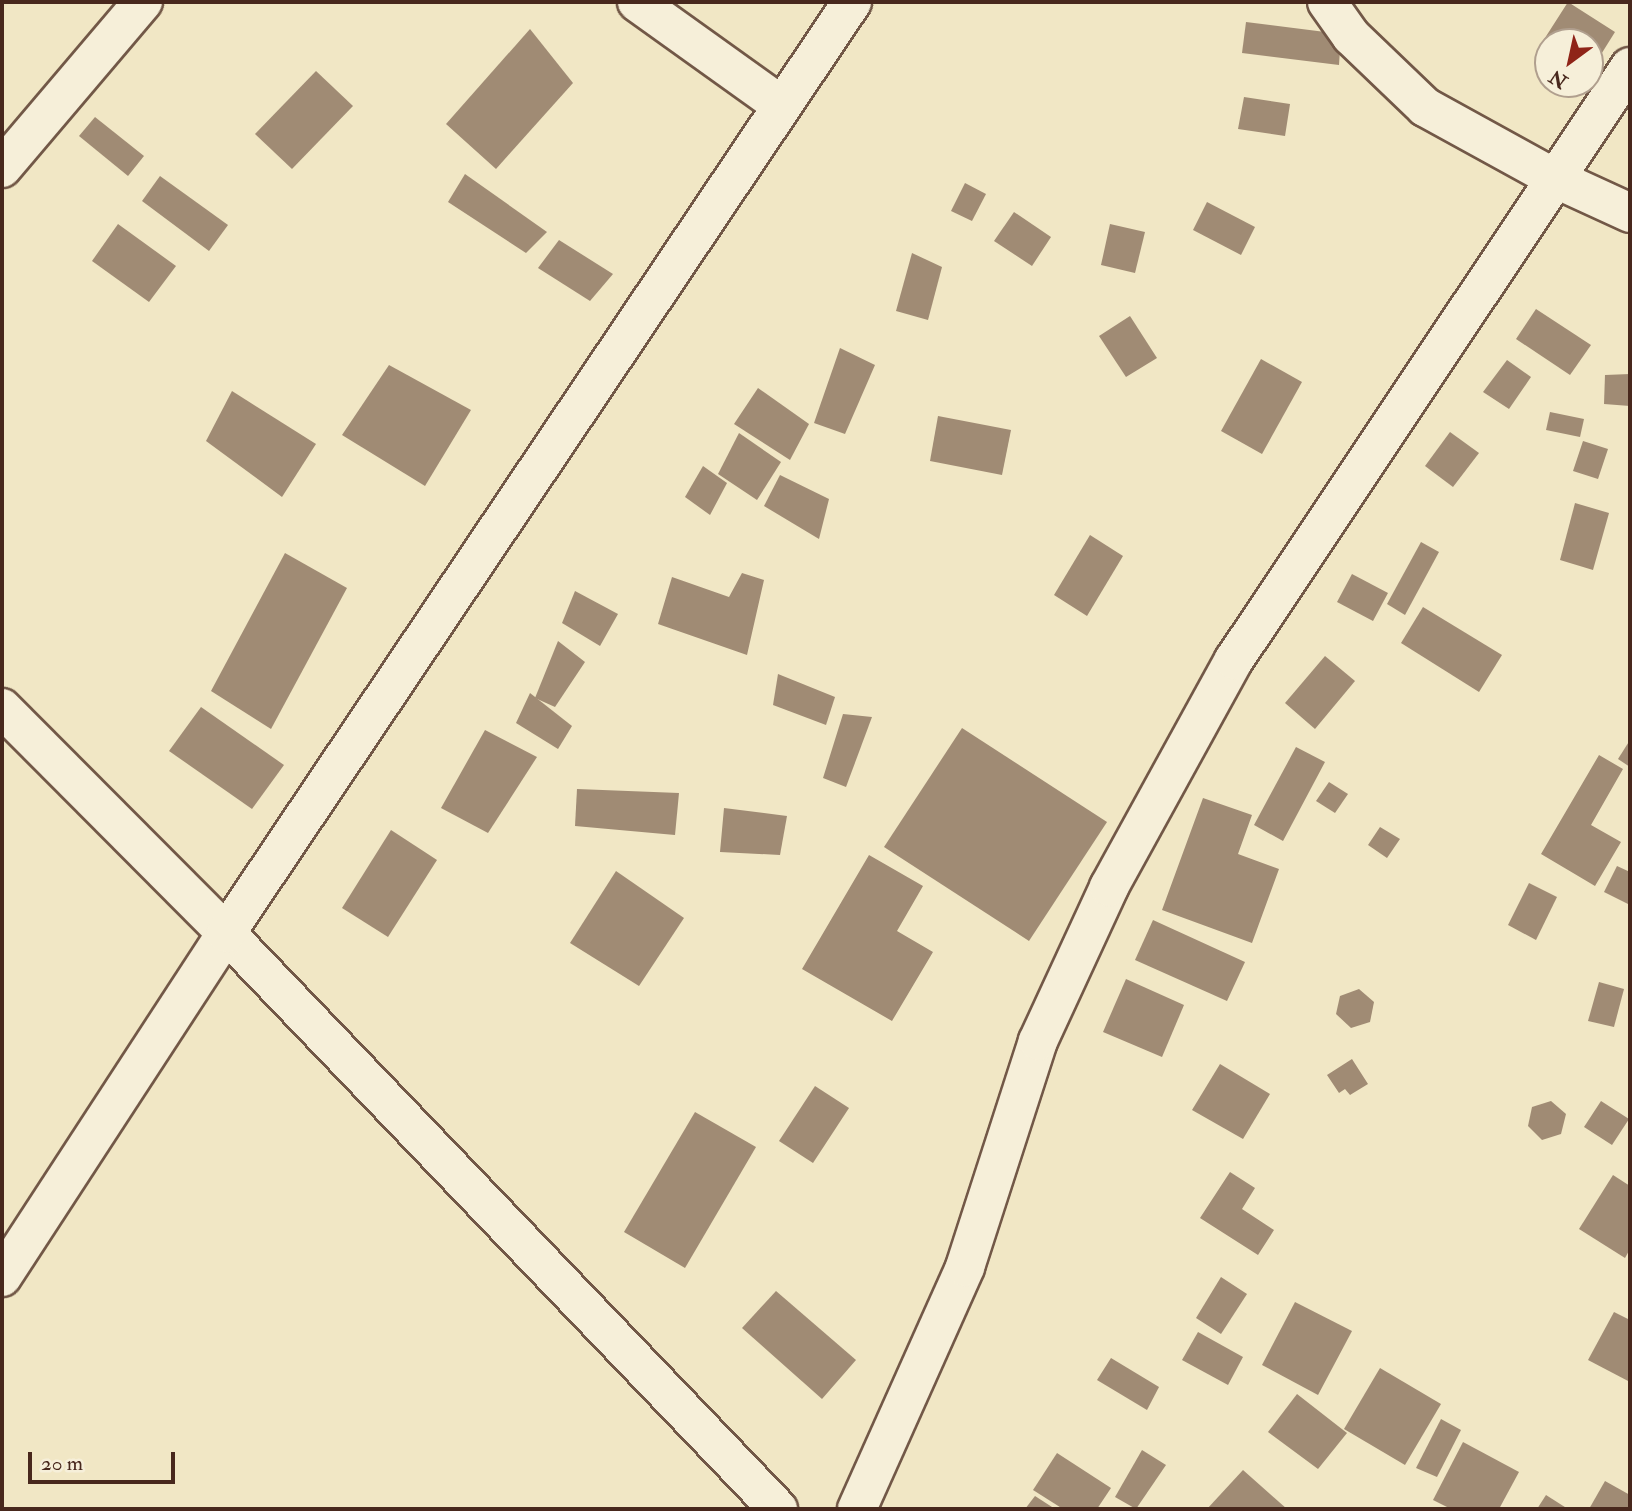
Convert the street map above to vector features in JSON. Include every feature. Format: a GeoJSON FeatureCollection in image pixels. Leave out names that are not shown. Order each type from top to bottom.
{"type":"FeatureCollection","features":[{"type":"Feature","properties":{"kind":"street"},"geometry":{"type":"LineString","coordinates":[[2,168],[143,2]]}},
{"type":"Feature","properties":{"kind":"street"},"geometry":{"type":"LineString","coordinates":[[637,2],[782,106]]}},
{"type":"Feature","properties":{"kind":"street"},"geometry":{"type":"LineString","coordinates":[[2,1277],[226,933],[852,2]]}},
{"type":"Feature","properties":{"kind":"street"},"geometry":{"type":"LineString","coordinates":[[1327,2],[1351,36],[1425,107],[1555,178],[1630,213]]}},
{"type":"Feature","properties":{"kind":"street"},"geometry":{"type":"LineString","coordinates":[[858,1509],[965,1267],[1038,1041],[1109,887],[1234,660],[1630,67]]}},
{"type":"Feature","properties":{"kind":"street"},"geometry":{"type":"LineString","coordinates":[[2,708],[226,933],[778,1509]]}},
{"type":"Feature","properties":{"kind":"street"},"geometry":{"type":"LineString","coordinates":[[2,1236],[38,1224]]}},
{"type":"Feature","properties":{"kind":"building"},"geometry":{"type":"Polygon","coordinates":[[[1568,2],[1615,32],[1604,50],[1604,28],[1551,28],[1568,2]]]}},
{"type":"Feature","properties":{"kind":"building"},"geometry":{"type":"Polygon","coordinates":[[[1246,22],[1341,34],[1339,65],[1242,53],[1246,22]]]}},
{"type":"Feature","properties":{"kind":"building"},"geometry":{"type":"Polygon","coordinates":[[[530,29],[573,83],[496,169],[446,124],[530,29]]]}},
{"type":"Feature","properties":{"kind":"building"},"geometry":{"type":"Polygon","coordinates":[[[316,71],[353,106],[292,169],[255,134],[316,71]]]}},
{"type":"Feature","properties":{"kind":"building"},"geometry":{"type":"Polygon","coordinates":[[[1244,97],[1290,104],[1285,136],[1238,129],[1244,97]]]}},
{"type":"Feature","properties":{"kind":"building"},"geometry":{"type":"Polygon","coordinates":[[[95,117],[144,156],[128,176],[79,136],[95,117]]]}},
{"type":"Feature","properties":{"kind":"building"},"geometry":{"type":"Polygon","coordinates":[[[465,174],[547,232],[526,253],[448,202],[465,174]]]}},
{"type":"Feature","properties":{"kind":"building"},"geometry":{"type":"Polygon","coordinates":[[[160,176],[228,225],[209,251],[142,201],[160,176]]]}},
{"type":"Feature","properties":{"kind":"building"},"geometry":{"type":"Polygon","coordinates":[[[965,183],[986,194],[972,221],[951,211],[965,183]]]}},
{"type":"Feature","properties":{"kind":"building"},"geometry":{"type":"Polygon","coordinates":[[[1207,202],[1255,227],[1241,255],[1193,230],[1207,202]]]}},
{"type":"Feature","properties":{"kind":"building"},"geometry":{"type":"Polygon","coordinates":[[[1014,212],[1051,237],[1032,266],[994,241],[1014,212]]]}},
{"type":"Feature","properties":{"kind":"building"},"geometry":{"type":"Polygon","coordinates":[[[118,224],[176,266],[149,302],[92,261],[118,224]]]}},
{"type":"Feature","properties":{"kind":"building"},"geometry":{"type":"Polygon","coordinates":[[[1110,224],[1145,232],[1135,273],[1101,265],[1110,224]]]}},
{"type":"Feature","properties":{"kind":"building"},"geometry":{"type":"Polygon","coordinates":[[[559,240],[613,274],[590,301],[538,268],[559,240]]]}},
{"type":"Feature","properties":{"kind":"building"},"geometry":{"type":"Polygon","coordinates":[[[912,253],[942,267],[928,320],[896,311],[912,253]]]}},
{"type":"Feature","properties":{"kind":"building"},"geometry":{"type":"Polygon","coordinates":[[[1536,309],[1591,345],[1570,375],[1516,339],[1536,309]]]}},
{"type":"Feature","properties":{"kind":"building"},"geometry":{"type":"Polygon","coordinates":[[[1130,316],[1157,358],[1126,377],[1099,336],[1130,316]]]}},
{"type":"Feature","properties":{"kind":"building"},"geometry":{"type":"Polygon","coordinates":[[[840,348],[875,365],[845,434],[814,423],[840,348]]]}},
{"type":"Feature","properties":{"kind":"building"},"geometry":{"type":"Polygon","coordinates":[[[1261,359],[1302,382],[1262,454],[1221,431],[1261,359]]]}},
{"type":"Feature","properties":{"kind":"building"},"geometry":{"type":"Polygon","coordinates":[[[1507,360],[1531,377],[1509,409],[1483,392],[1507,360]]]}},
{"type":"Feature","properties":{"kind":"building"},"geometry":{"type":"Polygon","coordinates":[[[389,365],[471,410],[425,486],[342,435],[389,365]]]}},
{"type":"Feature","properties":{"kind":"building"},"geometry":{"type":"Polygon","coordinates":[[[1630,374],[1630,406],[1604,404],[1605,375],[1630,374]]]}},
{"type":"Feature","properties":{"kind":"building"},"geometry":{"type":"Polygon","coordinates":[[[758,388],[809,424],[790,460],[734,424],[758,388]]]}},
{"type":"Feature","properties":{"kind":"building"},"geometry":{"type":"Polygon","coordinates":[[[232,391],[316,444],[282,497],[206,441],[232,391]]]}},
{"type":"Feature","properties":{"kind":"building"},"geometry":{"type":"Polygon","coordinates":[[[1550,412],[1584,419],[1580,437],[1546,430],[1550,412]]]}},
{"type":"Feature","properties":{"kind":"building"},"geometry":{"type":"Polygon","coordinates":[[[938,416],[1011,430],[1002,475],[930,461],[938,416]]]}},
{"type":"Feature","properties":{"kind":"building"},"geometry":{"type":"Polygon","coordinates":[[[1450,432],[1479,453],[1453,487],[1425,466],[1450,432]]]}},
{"type":"Feature","properties":{"kind":"building"},"geometry":{"type":"Polygon","coordinates":[[[739,433],[781,462],[757,500],[718,474],[739,433]]]}},
{"type":"Feature","properties":{"kind":"building"},"geometry":{"type":"Polygon","coordinates":[[[1583,441],[1608,449],[1598,479],[1573,471],[1583,441]]]}},
{"type":"Feature","properties":{"kind":"building"},"geometry":{"type":"Polygon","coordinates":[[[703,466],[727,483],[710,515],[685,497],[703,466]]]}},
{"type":"Feature","properties":{"kind":"building"},"geometry":{"type":"Polygon","coordinates":[[[780,475],[829,499],[819,539],[764,506],[780,475]]]}},
{"type":"Feature","properties":{"kind":"building"},"geometry":{"type":"Polygon","coordinates":[[[1575,503],[1609,513],[1593,570],[1560,560],[1575,503]]]}},
{"type":"Feature","properties":{"kind":"building"},"geometry":{"type":"Polygon","coordinates":[[[1090,535],[1123,556],[1087,616],[1054,595],[1090,535]]]}},
{"type":"Feature","properties":{"kind":"building"},"geometry":{"type":"Polygon","coordinates":[[[1421,542],[1439,552],[1405,615],[1387,604],[1421,542]]]}},
{"type":"Feature","properties":{"kind":"building"},"geometry":{"type":"Polygon","coordinates":[[[285,553],[347,588],[271,729],[211,691],[285,553]]]}},
{"type":"Feature","properties":{"kind":"building"},"geometry":{"type":"Polygon","coordinates":[[[742,573],[764,580],[747,655],[658,624],[672,577],[729,597],[742,573]]]}},
{"type":"Feature","properties":{"kind":"building"},"geometry":{"type":"Polygon","coordinates":[[[1352,574],[1388,593],[1373,621],[1337,602],[1352,574]]]}},
{"type":"Feature","properties":{"kind":"building"},"geometry":{"type":"Polygon","coordinates":[[[575,591],[618,614],[600,646],[562,623],[575,591]]]}},
{"type":"Feature","properties":{"kind":"building"},"geometry":{"type":"Polygon","coordinates":[[[1423,607],[1502,655],[1479,692],[1401,643],[1423,607]]]}},
{"type":"Feature","properties":{"kind":"building"},"geometry":{"type":"Polygon","coordinates":[[[558,641],[585,662],[555,707],[535,698],[558,641]]]}},
{"type":"Feature","properties":{"kind":"building"},"geometry":{"type":"Polygon","coordinates":[[[1325,656],[1355,681],[1315,729],[1285,703],[1325,656]]]}},
{"type":"Feature","properties":{"kind":"building"},"geometry":{"type":"Polygon","coordinates":[[[778,674],[835,697],[826,725],[773,705],[778,674]]]}},
{"type":"Feature","properties":{"kind":"building"},"geometry":{"type":"Polygon","coordinates":[[[530,693],[572,726],[558,749],[516,723],[530,693]]]}},
{"type":"Feature","properties":{"kind":"building"},"geometry":{"type":"Polygon","coordinates":[[[201,707],[284,765],[252,809],[169,751],[201,707]]]}},
{"type":"Feature","properties":{"kind":"building"},"geometry":{"type":"Polygon","coordinates":[[[843,714],[872,717],[846,787],[823,778],[843,714]]]}},
{"type":"Feature","properties":{"kind":"building"},"geometry":{"type":"Polygon","coordinates":[[[962,728],[1107,822],[1029,941],[884,847],[962,728]]]}},
{"type":"Feature","properties":{"kind":"building"},"geometry":{"type":"Polygon","coordinates":[[[485,730],[537,757],[488,833],[441,808],[485,730]]]}},
{"type":"Feature","properties":{"kind":"building"},"geometry":{"type":"Polygon","coordinates":[[[1630,740],[1630,767],[1618,759],[1630,740]]]}},
{"type":"Feature","properties":{"kind":"building"},"geometry":{"type":"Polygon","coordinates":[[[1296,747],[1325,762],[1283,841],[1254,825],[1296,747]]]}},
{"type":"Feature","properties":{"kind":"building"},"geometry":{"type":"Polygon","coordinates":[[[1599,755],[1623,769],[1591,825],[1621,842],[1595,886],[1541,854],[1599,755]]]}},
{"type":"Feature","properties":{"kind":"building"},"geometry":{"type":"Polygon","coordinates":[[[1329,782],[1348,794],[1335,813],[1316,801],[1329,782]]]}},
{"type":"Feature","properties":{"kind":"building"},"geometry":{"type":"Polygon","coordinates":[[[577,789],[679,793],[675,835],[575,826],[577,789]]]}},
{"type":"Feature","properties":{"kind":"building"},"geometry":{"type":"Polygon","coordinates":[[[1203,798],[1252,815],[1238,854],[1279,869],[1252,943],[1162,910],[1203,798]]]}},
{"type":"Feature","properties":{"kind":"building"},"geometry":{"type":"Polygon","coordinates":[[[724,808],[787,816],[780,855],[720,852],[724,808]]]}},
{"type":"Feature","properties":{"kind":"building"},"geometry":{"type":"Polygon","coordinates":[[[1380,827],[1400,839],[1387,858],[1368,845],[1380,827]]]}},
{"type":"Feature","properties":{"kind":"building"},"geometry":{"type":"Polygon","coordinates":[[[391,830],[437,860],[388,937],[342,908],[391,830]]]}},
{"type":"Feature","properties":{"kind":"building"},"geometry":{"type":"Polygon","coordinates":[[[869,855],[923,886],[897,931],[933,952],[892,1021],[802,969],[869,855]]]}},
{"type":"Feature","properties":{"kind":"building"},"geometry":{"type":"Polygon","coordinates":[[[1617,866],[1630,872],[1630,905],[1604,892],[1617,866]]]}},
{"type":"Feature","properties":{"kind":"building"},"geometry":{"type":"Polygon","coordinates":[[[616,871],[684,918],[639,986],[570,943],[616,871]]]}},
{"type":"Feature","properties":{"kind":"building"},"geometry":{"type":"Polygon","coordinates":[[[1529,883],[1557,897],[1536,940],[1508,925],[1529,883]]]}},
{"type":"Feature","properties":{"kind":"building"},"geometry":{"type":"Polygon","coordinates":[[[1153,920],[1245,962],[1227,1001],[1135,960],[1153,920]]]}},
{"type":"Feature","properties":{"kind":"building"},"geometry":{"type":"Polygon","coordinates":[[[1126,979],[1184,1005],[1162,1057],[1103,1032],[1126,979]]]}},
{"type":"Feature","properties":{"kind":"building"},"geometry":{"type":"Polygon","coordinates":[[[1599,982],[1624,989],[1614,1027],[1588,1021],[1599,982]]]}},
{"type":"Feature","properties":{"kind":"building"},"geometry":{"type":"Polygon","coordinates":[[[1359,989],[1374,1002],[1370,1022],[1351,1028],[1336,1014],[1340,996],[1359,989]]]}},
{"type":"Feature","properties":{"kind":"building"},"geometry":{"type":"Polygon","coordinates":[[[1352,1059],[1368,1084],[1350,1095],[1345,1089],[1339,1093],[1327,1075],[1352,1059]]]}},
{"type":"Feature","properties":{"kind":"building"},"geometry":{"type":"Polygon","coordinates":[[[1220,1064],[1270,1094],[1243,1139],[1192,1110],[1220,1064]]]}},
{"type":"Feature","properties":{"kind":"building"},"geometry":{"type":"Polygon","coordinates":[[[815,1086],[849,1108],[813,1163],[779,1141],[815,1086]]]}},
{"type":"Feature","properties":{"kind":"building"},"geometry":{"type":"Polygon","coordinates":[[[1551,1101],[1566,1114],[1561,1134],[1542,1140],[1528,1126],[1532,1107],[1551,1101]]]}},
{"type":"Feature","properties":{"kind":"building"},"geometry":{"type":"Polygon","coordinates":[[[1601,1101],[1629,1119],[1612,1145],[1584,1127],[1601,1101]]]}},
{"type":"Feature","properties":{"kind":"building"},"geometry":{"type":"Polygon","coordinates":[[[695,1112],[756,1147],[685,1268],[624,1232],[695,1112]]]}},
{"type":"Feature","properties":{"kind":"building"},"geometry":{"type":"Polygon","coordinates":[[[1230,1172],[1255,1188],[1242,1209],[1274,1230],[1258,1255],[1200,1218],[1230,1172]]]}},
{"type":"Feature","properties":{"kind":"building"},"geometry":{"type":"Polygon","coordinates":[[[1613,1175],[1630,1186],[1630,1249],[1625,1258],[1579,1229],[1613,1175]]]}},
{"type":"Feature","properties":{"kind":"building"},"geometry":{"type":"Polygon","coordinates":[[[1221,1277],[1247,1294],[1221,1334],[1196,1318],[1221,1277]]]}},
{"type":"Feature","properties":{"kind":"building"},"geometry":{"type":"Polygon","coordinates":[[[776,1291],[856,1360],[822,1399],[742,1328],[776,1291]]]}},
{"type":"Feature","properties":{"kind":"building"},"geometry":{"type":"Polygon","coordinates":[[[1295,1302],[1352,1331],[1318,1395],[1262,1365],[1295,1302]]]}},
{"type":"Feature","properties":{"kind":"building"},"geometry":{"type":"Polygon","coordinates":[[[1614,1312],[1630,1320],[1630,1382],[1588,1360],[1614,1312]]]}},
{"type":"Feature","properties":{"kind":"building"},"geometry":{"type":"Polygon","coordinates":[[[1198,1332],[1243,1357],[1228,1385],[1182,1360],[1198,1332]]]}},
{"type":"Feature","properties":{"kind":"building"},"geometry":{"type":"Polygon","coordinates":[[[1111,1358],[1159,1387],[1147,1410],[1097,1380],[1111,1358]]]}},
{"type":"Feature","properties":{"kind":"building"},"geometry":{"type":"Polygon","coordinates":[[[1380,1368],[1441,1404],[1405,1465],[1344,1429],[1380,1368]]]}},
{"type":"Feature","properties":{"kind":"building"},"geometry":{"type":"Polygon","coordinates":[[[1297,1394],[1347,1433],[1318,1469],[1268,1432],[1297,1394]]]}},
{"type":"Feature","properties":{"kind":"building"},"geometry":{"type":"Polygon","coordinates":[[[1441,1419],[1461,1430],[1437,1477],[1416,1468],[1441,1419]]]}},
{"type":"Feature","properties":{"kind":"building"},"geometry":{"type":"Polygon","coordinates":[[[1463,1442],[1519,1472],[1499,1509],[1451,1509],[1433,1500],[1463,1442]]]}},
{"type":"Feature","properties":{"kind":"building"},"geometry":{"type":"Polygon","coordinates":[[[1142,1450],[1166,1465],[1136,1509],[1115,1497],[1142,1450]]]}},
{"type":"Feature","properties":{"kind":"building"},"geometry":{"type":"Polygon","coordinates":[[[1057,1453],[1111,1488],[1097,1509],[1063,1509],[1033,1490],[1057,1453]]]}},
{"type":"Feature","properties":{"kind":"building"},"geometry":{"type":"Polygon","coordinates":[[[1243,1470],[1287,1509],[1207,1509],[1243,1470]]]}},
{"type":"Feature","properties":{"kind":"building"},"geometry":{"type":"Polygon","coordinates":[[[1605,1481],[1630,1495],[1630,1509],[1589,1509],[1605,1481]]]}},
{"type":"Feature","properties":{"kind":"building"},"geometry":{"type":"Polygon","coordinates":[[[1546,1495],[1568,1509],[1537,1509],[1546,1495]]]}},
{"type":"Feature","properties":{"kind":"building"},"geometry":{"type":"Polygon","coordinates":[[[1035,1496],[1052,1507],[1051,1509],[1025,1509],[1035,1496]]]}}]}
